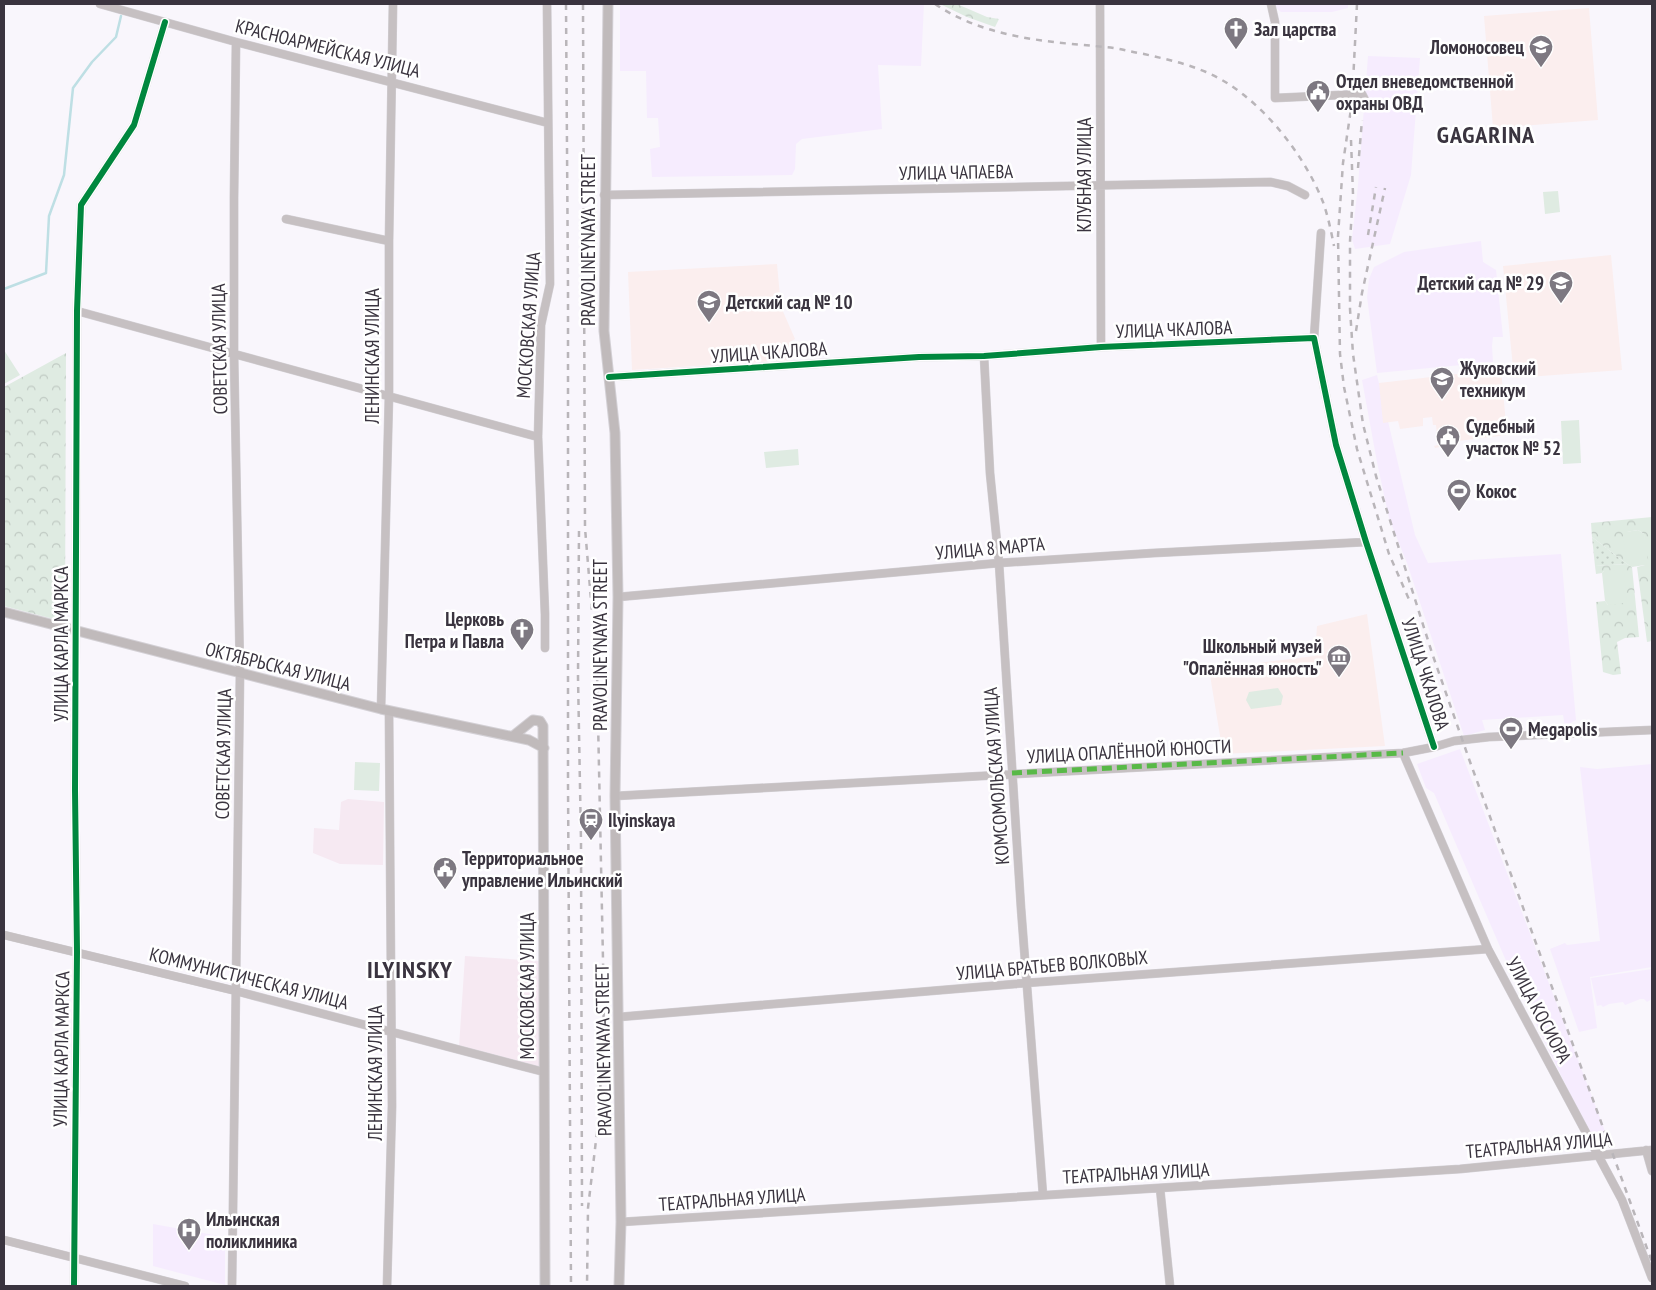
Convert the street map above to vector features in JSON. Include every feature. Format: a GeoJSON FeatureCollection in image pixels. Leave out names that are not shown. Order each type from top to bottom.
{"type":"FeatureCollection","features":[{"type":"Feature","properties":{"kind":"main road","name":"PRAVOLINEYNAYA STREET"},"geometry":{"type":"LineString","coordinates":[[608,4],[604,195],[604,331],[615,433],[618,597],[615,796],[621,1222],[619,1286]]}},
{"type":"Feature","properties":{"kind":"main road","name":"ОКТЯБРЬСКАЯ УЛИЦА"},"geometry":{"type":"LineString","coordinates":[[4,612],[385,710],[529,740],[544,748]]}},
{"type":"Feature","properties":{"kind":"main road","name":"МОСКОВСКАЯ УЛИЦА"},"geometry":{"type":"LineString","coordinates":[[513,736],[530,721],[537,719],[542,723],[544,748],[545,1286]]}},
{"type":"Feature","properties":{"kind":"street","name":"КРАСНОАРМЕЙСКАЯ УЛИЦА"},"geometry":{"type":"LineString","coordinates":[[100,4],[117,6],[236,42],[548,123]]}},
{"type":"Feature","properties":{"kind":"street","name":"ЛЕНИНСКАЯ УЛИЦА"},"geometry":{"type":"LineString","coordinates":[[387,1286],[392,1106],[392,992],[385,710],[393,4]]}},
{"type":"Feature","properties":{"kind":"street","name":"МОСКОВСКАЯ УЛИЦА"},"geometry":{"type":"LineString","coordinates":[[545,648],[538,437],[541,325],[550,284],[547,4]]}},
{"type":"Feature","properties":{"kind":"street","name":"КЛУБНАЯ УЛИЦА"},"geometry":{"type":"LineString","coordinates":[[1100,4],[1101,347]]}},
{"type":"Feature","properties":{"kind":"street"},"geometry":{"type":"LineString","coordinates":[[1271,4],[1276,22],[1275,98],[1362,94],[1365,100]]}},
{"type":"Feature","properties":{"kind":"street","name":"УЛИЦА КАРЛА МАРКСА"},"geometry":{"type":"LineString","coordinates":[[74,1286],[77,952],[77,311],[81,206],[134,125],[165,22]]}},
{"type":"Feature","properties":{"kind":"street","name":"СОВЕТСКАЯ УЛИЦА"},"geometry":{"type":"LineString","coordinates":[[232,1286],[240,673],[234,353],[236,42]]}},
{"type":"Feature","properties":{"kind":"street","name":"УЛИЦА ЧАПАЕВА"},"geometry":{"type":"LineString","coordinates":[[604,195],[1270,182],[1288,186],[1305,195]]}},
{"type":"Feature","properties":{"kind":"street"},"geometry":{"type":"LineString","coordinates":[[286,219],[389,241]]}},
{"type":"Feature","properties":{"kind":"street"},"geometry":{"type":"LineString","coordinates":[[1314,338],[1321,233]]}},
{"type":"Feature","properties":{"kind":"street"},"geometry":{"type":"LineString","coordinates":[[77,311],[538,437]]}},
{"type":"Feature","properties":{"kind":"street","name":"УЛИЦА ЧКАЛОВА"},"geometry":{"type":"LineString","coordinates":[[609,377],[919,356],[984,356],[1101,347],[1314,338],[1336,445],[1434,747]]}},
{"type":"Feature","properties":{"kind":"street","name":"КОМСОМОЛЬСКАЯ УЛИЦА"},"geometry":{"type":"LineString","coordinates":[[984,356],[990,473],[999,563],[1026,983],[1042,1194]]}},
{"type":"Feature","properties":{"kind":"street","name":"УЛИЦА 8 МАРТА"},"geometry":{"type":"LineString","coordinates":[[618,597],[999,563],[1154,552],[1366,542]]}},
{"type":"Feature","properties":{"kind":"street","name":"УЛИЦА ОПАЛЁННОЙ ЮНОСТИ"},"geometry":{"type":"LineString","coordinates":[[615,796],[1403,753],[1454,741],[1488,737],[1652,730]]}},
{"type":"Feature","properties":{"kind":"street","name":"УЛИЦА КОСИОРА"},"geometry":{"type":"LineString","coordinates":[[1403,753],[1488,948],[1622,1200],[1652,1278]]}},
{"type":"Feature","properties":{"kind":"street","name":"КОММУНИСТИЧЕСКАЯ УЛИЦА"},"geometry":{"type":"LineString","coordinates":[[4,935],[236,991],[544,1072]]}},
{"type":"Feature","properties":{"kind":"street","name":"УЛИЦА БРАТЬЕВ ВОЛКОВЫХ"},"geometry":{"type":"LineString","coordinates":[[619,1017],[1026,983],[1488,948]]}},
{"type":"Feature","properties":{"kind":"street"},"geometry":{"type":"LineString","coordinates":[[1649,1150],[1652,1171]]}},
{"type":"Feature","properties":{"kind":"street","name":"ТЕАТРАЛЬНАЯ УЛИЦА"},"geometry":{"type":"LineString","coordinates":[[621,1222],[1460,1169],[1649,1150]]}},
{"type":"Feature","properties":{"kind":"street"},"geometry":{"type":"LineString","coordinates":[[1160,1188],[1170,1286]]}},
{"type":"Feature","properties":{"kind":"street"},"geometry":{"type":"LineString","coordinates":[[4,1240],[74,1256],[185,1286]]}},
{"type":"Feature","properties":{"kind":"shaded area"},"geometry":{"type":"Polygon","coordinates":[[[620,4],[924,4],[921,66],[878,65],[882,129],[802,139],[796,144],[795,169],[792,175],[652,177],[650,149],[660,147],[658,118],[647,118],[646,71],[620,71],[620,4]]]}},
{"type":"Feature","properties":{"kind":"shaded area"},"geometry":{"type":"Polygon","coordinates":[[[1275,4],[1348,4],[1348,8],[1332,12],[1281,12],[1274,6],[1275,4]]]}},
{"type":"Feature","properties":{"kind":"shaded area","name":"Ломоносовец"},"geometry":{"type":"Polygon","coordinates":[[[1589,8],[1598,120],[1493,128],[1484,16],[1589,8]]]}},
{"type":"Feature","properties":{"kind":"shaded area"},"geometry":{"type":"Polygon","coordinates":[[[1368,56],[1420,58],[1411,175],[1390,244],[1355,249],[1352,239],[1368,56]]]}},
{"type":"Feature","properties":{"kind":"shaded area"},"geometry":{"type":"Polygon","coordinates":[[[1481,241],[1483,262],[1496,270],[1503,337],[1493,337],[1493,362],[1377,373],[1367,297],[1369,279],[1374,267],[1404,252],[1481,241]]]}},
{"type":"Feature","properties":{"kind":"shaded area","name":"Детский сад № 29"},"geometry":{"type":"Polygon","coordinates":[[[1611,255],[1622,370],[1514,378],[1503,266],[1611,255]]]}},
{"type":"Feature","properties":{"kind":"shaded area","name":"Детский сад № 10"},"geometry":{"type":"Polygon","coordinates":[[[777,264],[781,307],[795,339],[790,342],[791,360],[632,370],[628,272],[777,264]]]}},
{"type":"Feature","properties":{"kind":"shaded area","name":"Жуковский техникум"},"geometry":{"type":"Polygon","coordinates":[[[1501,369],[1507,435],[1450,442],[1450,445],[1435,448],[1434,446],[1438,445],[1436,425],[1433,425],[1432,417],[1423,418],[1423,426],[1400,429],[1398,421],[1383,423],[1379,383],[1501,369]]]}},
{"type":"Feature","properties":{"kind":"shaded area"},"geometry":{"type":"Polygon","coordinates":[[[1377,375],[1415,535],[1428,563],[1561,554],[1576,720],[1565,726],[1563,715],[1482,720],[1485,730],[1464,736],[1407,563],[1389,518],[1362,380],[1377,375]]]}},
{"type":"Feature","properties":{"kind":"shaded area"},"geometry":{"type":"Polygon","coordinates":[[[1367,614],[1385,746],[1223,754],[1209,669],[1315,656],[1317,626],[1367,614]]]}},
{"type":"Feature","properties":{"kind":"shaded area"},"geometry":{"type":"Polygon","coordinates":[[[1460,749],[1611,1147],[1596,1147],[1513,977],[1434,793],[1426,788],[1417,764],[1460,749]]]}},
{"type":"Feature","properties":{"kind":"shaded area"},"geometry":{"type":"Polygon","coordinates":[[[1652,764],[1652,967],[1590,977],[1597,1028],[1579,1032],[1550,949],[1565,943],[1567,945],[1600,941],[1580,767],[1597,769],[1652,764]]]}},
{"type":"Feature","properties":{"kind":"shaded area"},"geometry":{"type":"Polygon","coordinates":[[[348,799],[384,802],[383,865],[340,864],[313,853],[314,828],[339,830],[341,802],[348,799]]]}},
{"type":"Feature","properties":{"kind":"shaded area"},"geometry":{"type":"Polygon","coordinates":[[[465,956],[539,961],[539,1068],[459,1047],[465,956]]]}},
{"type":"Feature","properties":{"kind":"shaded area"},"geometry":{"type":"Polygon","coordinates":[[[1652,969],[1652,999],[1647,1002],[1644,999],[1640,999],[1625,1005],[1623,1002],[1603,1007],[1601,1005],[1597,1006],[1591,978],[1652,969]]]}},
{"type":"Feature","properties":{"kind":"shaded area","name":"Ильинская поликлиника"},"geometry":{"type":"Polygon","coordinates":[[[153,1224],[225,1237],[225,1285],[153,1266],[153,1224]]]}},
{"type":"Feature","properties":{"kind":"green space"},"geometry":{"type":"Polygon","coordinates":[[[940,4],[957,4],[987,17],[999,19],[995,27],[967,17],[940,4]]]}},
{"type":"Feature","properties":{"kind":"green space"},"geometry":{"type":"Polygon","coordinates":[[[1558,191],[1560,212],[1545,214],[1543,192],[1558,191]]]}},
{"type":"Feature","properties":{"kind":"green space"},"geometry":{"type":"Polygon","coordinates":[[[4,350],[20,375],[4,384],[4,350]]]}},
{"type":"Feature","properties":{"kind":"green space"},"geometry":{"type":"Polygon","coordinates":[[[66,353],[65,622],[4,606],[4,387],[66,353]]]}},
{"type":"Feature","properties":{"kind":"green space"},"geometry":{"type":"Polygon","coordinates":[[[1579,420],[1581,463],[1563,464],[1561,421],[1579,420]]]}},
{"type":"Feature","properties":{"kind":"green space"},"geometry":{"type":"Polygon","coordinates":[[[798,449],[799,465],[766,468],[764,452],[798,449]]]}},
{"type":"Feature","properties":{"kind":"green space"},"geometry":{"type":"Polygon","coordinates":[[[1652,517],[1652,641],[1647,642],[1637,567],[1645,565],[1644,534],[1638,530],[1627,532],[1627,564],[1592,537],[1591,523],[1652,517]]]}},
{"type":"Feature","properties":{"kind":"green space"},"geometry":{"type":"Polygon","coordinates":[[[1638,530],[1644,534],[1648,561],[1645,565],[1632,567],[1627,564],[1623,536],[1626,532],[1638,530]]]}},
{"type":"Feature","properties":{"kind":"green space"},"geometry":{"type":"Polygon","coordinates":[[[1592,537],[1627,564],[1595,566],[1592,537]]]}},
{"type":"Feature","properties":{"kind":"green space"},"geometry":{"type":"Polygon","coordinates":[[[1627,564],[1632,567],[1639,637],[1625,638],[1617,642],[1621,674],[1613,675],[1603,672],[1596,602],[1605,601],[1608,605],[1604,571],[1596,574],[1595,566],[1627,564]]]}},
{"type":"Feature","properties":{"kind":"green space"},"geometry":{"type":"Polygon","coordinates":[[[1621,570],[1624,574],[1627,599],[1623,603],[1608,605],[1605,601],[1602,573],[1604,571],[1621,570]]]}},
{"type":"Feature","properties":{"kind":"green space"},"geometry":{"type":"Polygon","coordinates":[[[1278,688],[1283,696],[1281,705],[1251,709],[1246,700],[1249,692],[1278,688]]]}},
{"type":"Feature","properties":{"kind":"green space"},"geometry":{"type":"Polygon","coordinates":[[[355,762],[380,763],[379,791],[354,790],[355,762]]]}},
{"type":"Feature","properties":{"kind":"waterway"},"geometry":{"type":"LineString","coordinates":[[4,289],[46,273],[49,216],[64,175],[73,88],[92,62],[116,37],[121,16]]}},
{"type":"Feature","properties":{"kind":"railway"},"geometry":{"type":"LineString","coordinates":[[566,4],[571,1286]]}},
{"type":"Feature","properties":{"kind":"railway"},"geometry":{"type":"LineString","coordinates":[[583,4],[585,528],[597,672],[604,1008],[599,1115],[588,1208],[587,1286]]}},
{"type":"Feature","properties":{"kind":"railway"},"geometry":{"type":"LineString","coordinates":[[935,4],[954,15],[996,31],[1040,40],[1111,48],[1144,54],[1190,66],[1225,82],[1260,109],[1276,126],[1303,163],[1323,202],[1334,246]]}},
{"type":"Feature","properties":{"kind":"railway"},"geometry":{"type":"LineString","coordinates":[[1357,4],[1352,102],[1343,163],[1338,236],[1340,354],[1344,387],[1357,449],[1389,554],[1411,604]]}},
{"type":"Feature","properties":{"kind":"railway"},"geometry":{"type":"LineString","coordinates":[[1358,168],[1362,120]]}},
{"type":"Feature","properties":{"kind":"railway"},"geometry":{"type":"LineString","coordinates":[[1351,140],[1353,194],[1350,241],[1350,309],[1353,354],[1363,424],[1376,476],[1432,653],[1469,759],[1652,1262]]}},
{"type":"Feature","properties":{"kind":"railway"},"geometry":{"type":"LineString","coordinates":[[1368,235],[1376,187]]}},
{"type":"Feature","properties":{"kind":"railway"},"geometry":{"type":"LineString","coordinates":[[1356,331],[1362,293],[1385,188]]}},
{"type":"Feature","properties":{"kind":"railway"},"geometry":{"type":"LineString","coordinates":[[579,531],[578,677],[581,841],[582,1206]]}},
{"type":"Feature","properties":{"kind":"marked path"},"geometry":{"type":"LineString","coordinates":[[1012,773],[1403,753]]}},
{"type":"Feature","properties":{"kind":"cycle path"},"geometry":{"type":"LineString","coordinates":[[74,1286],[77,952],[75,790],[77,311],[81,205],[134,125],[165,22]]}},
{"type":"Feature","properties":{"kind":"cycle path"},"geometry":{"type":"LineString","coordinates":[[609,377],[919,357],[984,356],[1101,347],[1314,338],[1336,445],[1434,747]]}},
{"type":"Feature","properties":{"kind":"place","name":"Зал царства"},"geometry":{"type":"Point","coordinates":[1236,50]}},
{"type":"Feature","properties":{"kind":"place","name":"Ломоносовец"},"geometry":{"type":"Point","coordinates":[1541,68]}},
{"type":"Feature","properties":{"kind":"place","name":"Отдел вневедомственной охраны ОВД"},"geometry":{"type":"Point","coordinates":[1318,113]}},
{"type":"Feature","properties":{"kind":"place","name":"Детский сад № 29"},"geometry":{"type":"Point","coordinates":[1561,304]}},
{"type":"Feature","properties":{"kind":"place","name":"Детский сад № 10"},"geometry":{"type":"Point","coordinates":[709,323]}},
{"type":"Feature","properties":{"kind":"place","name":"Жуковский техникум"},"geometry":{"type":"Point","coordinates":[1442,400]}},
{"type":"Feature","properties":{"kind":"place","name":"Судебный участок № 52"},"geometry":{"type":"Point","coordinates":[1448,458]}},
{"type":"Feature","properties":{"kind":"place","name":"Кокос"},"geometry":{"type":"Point","coordinates":[1459,512]}},
{"type":"Feature","properties":{"kind":"place","name":"Церковь Петра и Павла"},"geometry":{"type":"Point","coordinates":[522,651]}},
{"type":"Feature","properties":{"kind":"place","name":"Школьный музей \"Опалённая юность\""},"geometry":{"type":"Point","coordinates":[1339,678]}},
{"type":"Feature","properties":{"kind":"place","name":"Megapolis"},"geometry":{"type":"Point","coordinates":[1511,750]}},
{"type":"Feature","properties":{"kind":"place","name":"Ilyinskaya"},"geometry":{"type":"Point","coordinates":[591,841]}},
{"type":"Feature","properties":{"kind":"place","name":"Территориальное управление Ильинский"},"geometry":{"type":"Point","coordinates":[445,890]}},
{"type":"Feature","properties":{"kind":"place","name":"Ильинская поликлиника"},"geometry":{"type":"Point","coordinates":[189,1251]}},
{"type":"Feature","properties":{"kind":"district","name":"GAGARINA"},"geometry":{"type":"Point","coordinates":[1486,134]}},
{"type":"Feature","properties":{"kind":"district","name":"ILYINSKY"},"geometry":{"type":"Point","coordinates":[410,969]}}]}
